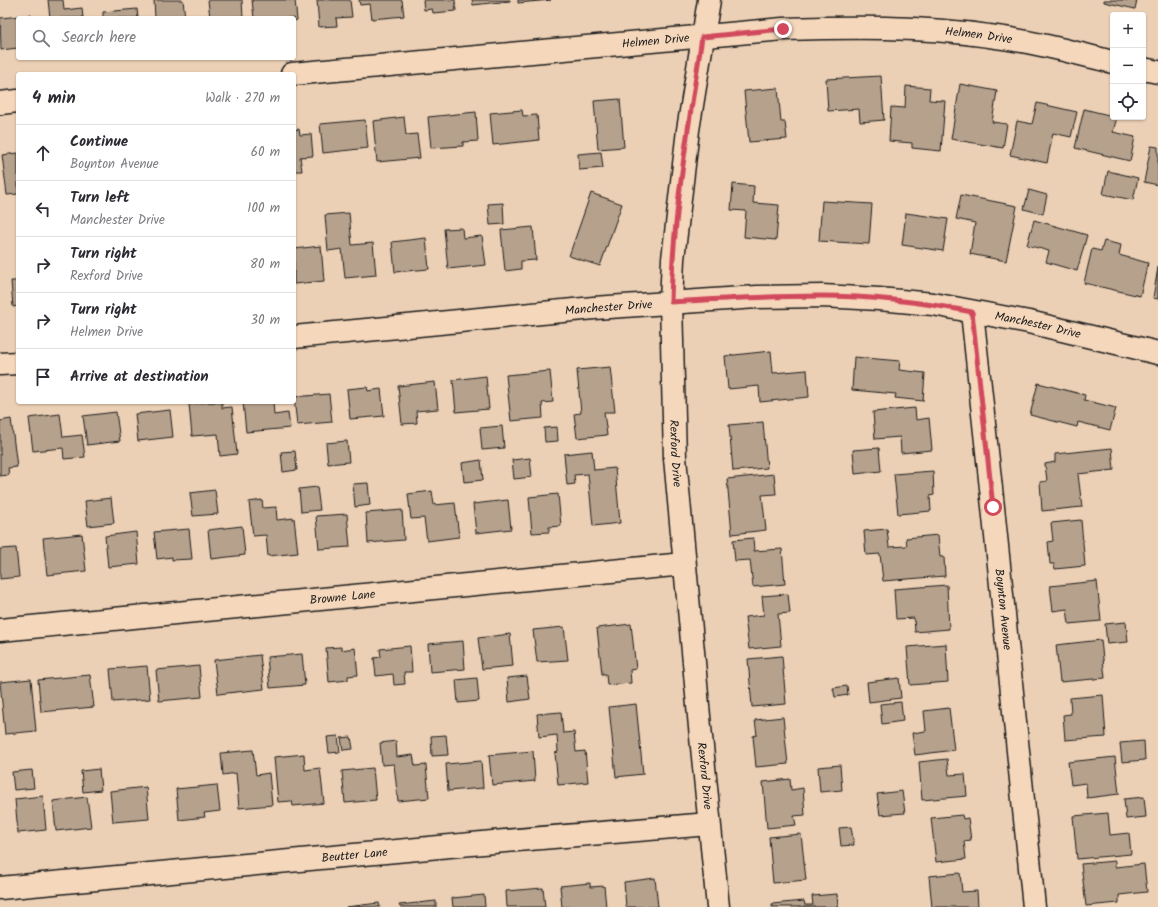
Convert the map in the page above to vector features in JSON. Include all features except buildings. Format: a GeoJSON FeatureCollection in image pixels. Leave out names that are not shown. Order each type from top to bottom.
{"type":"FeatureCollection","features":[{"type":"Feature","properties":{"kind":"street","name":"Rexford Drive"},"geometry":{"type":"LineString","coordinates":[[709,0],[687,137],[673,259],[671,302],[675,458],[718,907]]}},
{"type":"Feature","properties":{"kind":"street","name":"Helmen Drive"},"geometry":{"type":"LineString","coordinates":[[296,74],[783,29],[849,27],[928,29],[989,36],[1027,42],[1110,61]]}},
{"type":"Feature","properties":{"kind":"street"},"geometry":{"type":"LineString","coordinates":[[1146,70],[1158,72]]}},
{"type":"Feature","properties":{"kind":"street"},"geometry":{"type":"LineString","coordinates":[[0,103],[16,101]]}},
{"type":"Feature","properties":{"kind":"street","name":"Manchester Drive"},"geometry":{"type":"LineString","coordinates":[[296,336],[671,302],[757,296],[822,296],[879,298],[933,304],[1029,322],[1158,353]]}},
{"type":"Feature","properties":{"kind":"street","name":"Boynton Avenue"},"geometry":{"type":"LineString","coordinates":[[972,312],[1034,907]]}},
{"type":"Feature","properties":{"kind":"street"},"geometry":{"type":"LineString","coordinates":[[0,364],[16,363]]}},
{"type":"Feature","properties":{"kind":"street","name":"Browne Lane"},"geometry":{"type":"LineString","coordinates":[[0,630],[684,564]]}},
{"type":"Feature","properties":{"kind":"street","name":"Beutter Lane"},"geometry":{"type":"LineString","coordinates":[[0,888],[710,824]]}},
{"type":"Feature","properties":{"kind":"route"},"geometry":{"type":"LineString","coordinates":[[783,29],[702,37],[688,130],[673,259],[671,302],[757,296],[822,296],[879,298],[933,304],[972,312],[993,507]]}}]}
